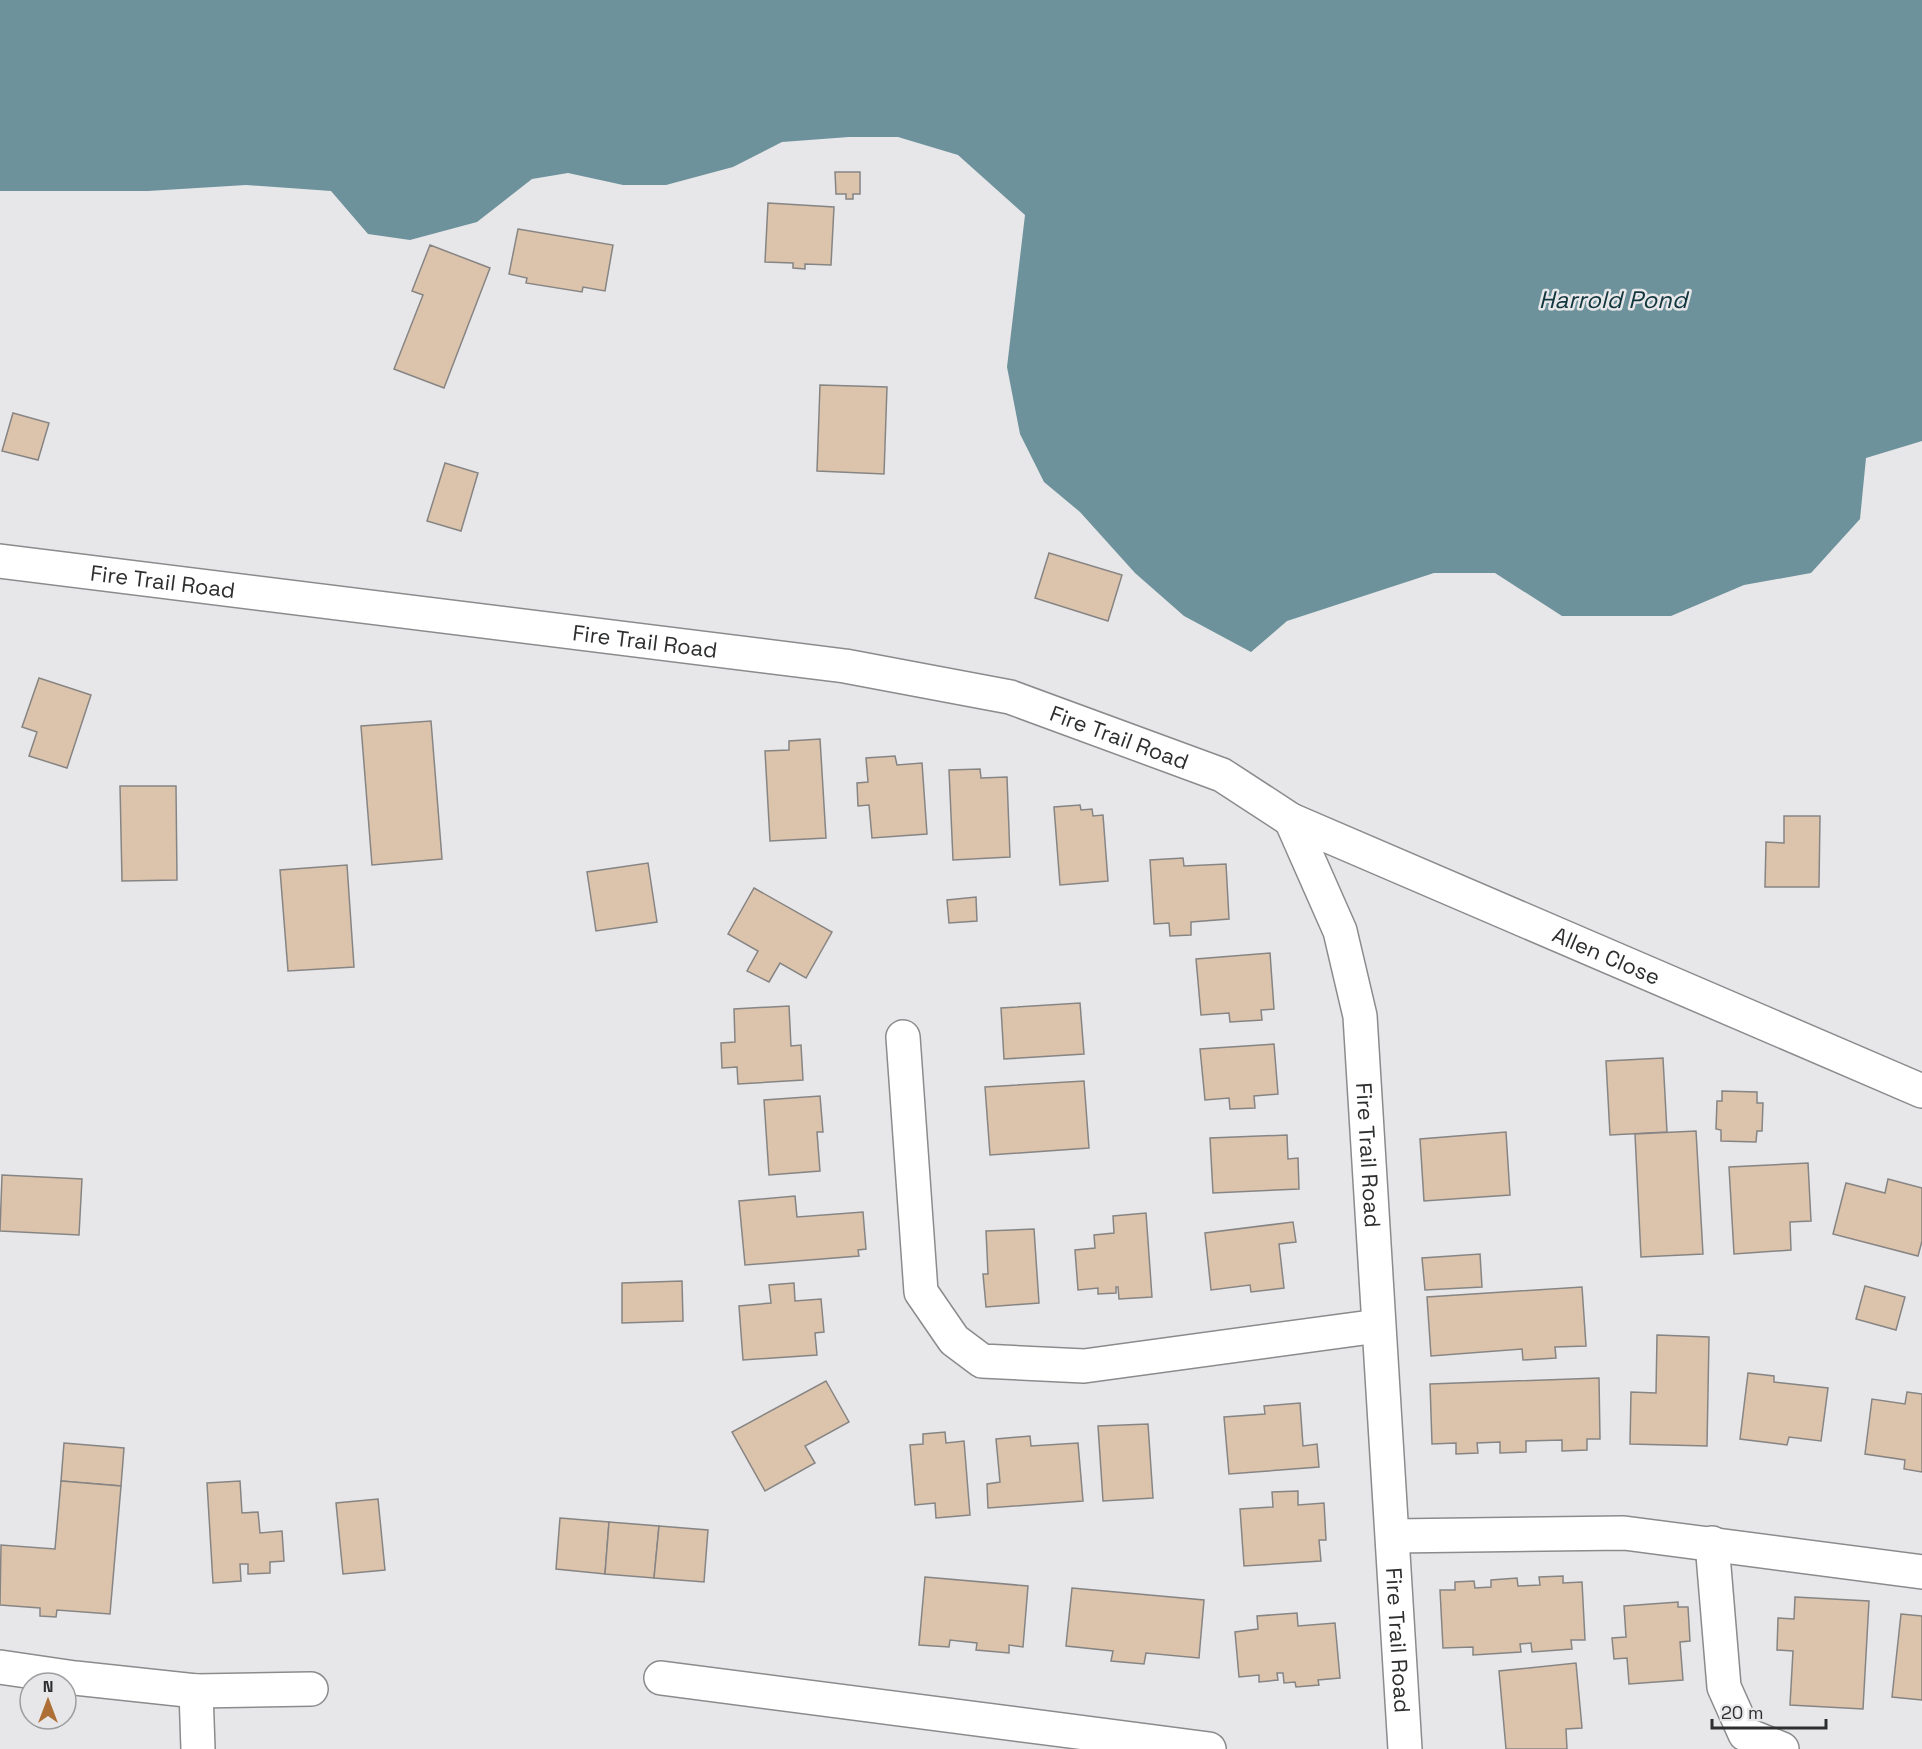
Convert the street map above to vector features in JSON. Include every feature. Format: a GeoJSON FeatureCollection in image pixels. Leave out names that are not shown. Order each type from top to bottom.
{"type":"FeatureCollection","features":[{"type":"Feature","properties":{"kind":"street","name":"Fire Trail Road"},"geometry":{"type":"LineString","coordinates":[[0,561],[844,666],[1010,697],[1222,775],[1291,820],[1340,931],[1360,1016],[1378,1326],[1394,1536],[1405,1749]]}},
{"type":"Feature","properties":{"kind":"street","name":"Allen Close"},"geometry":{"type":"LineString","coordinates":[[1291,820],[1922,1091]]}},
{"type":"Feature","properties":{"kind":"street"},"geometry":{"type":"LineString","coordinates":[[903,1037],[921,1292],[954,1340],[982,1361],[1084,1366],[1378,1326]]}},
{"type":"Feature","properties":{"kind":"street"},"geometry":{"type":"LineString","coordinates":[[1394,1536],[1624,1533],[1922,1572]]}},
{"type":"Feature","properties":{"kind":"street"},"geometry":{"type":"LineString","coordinates":[[1712,1543],[1724,1687],[1745,1734],[1782,1749]]}},
{"type":"Feature","properties":{"kind":"street"},"geometry":{"type":"LineString","coordinates":[[0,1667],[75,1678],[196,1691],[311,1689]]}},
{"type":"Feature","properties":{"kind":"street"},"geometry":{"type":"LineString","coordinates":[[661,1678],[1209,1749]]}},
{"type":"Feature","properties":{"kind":"street"},"geometry":{"type":"LineString","coordinates":[[196,1691],[198,1749]]}},
{"type":"Feature","properties":{"kind":"water","name":"Harrold Pond"},"geometry":{"type":"Polygon","coordinates":[[[0,0],[1922,0],[1922,441],[1866,458],[1860,519],[1811,573],[1744,585],[1671,616],[1562,616],[1495,573],[1434,573],[1287,621],[1251,652],[1184,616],[1135,573],[1080,512],[1044,482],[1020,434],[1007,367],[1025,215],[958,155],[898,137],[849,137],[782,142],[733,167],[666,185],[623,185],[568,173],[532,179],[477,222],[410,240],[368,234],[331,191],[246,185],[148,191],[0,191],[0,0]]]}},
{"type":"Feature","properties":{"kind":"building"},"geometry":{"type":"Polygon","coordinates":[[[835,172],[860,172],[860,194],[853,194],[853,199],[846,199],[846,194],[836,194],[835,172]]]}},
{"type":"Feature","properties":{"kind":"building"},"geometry":{"type":"Polygon","coordinates":[[[768,203],[834,207],[831,265],[805,264],[805,269],[793,268],[793,263],[765,262],[768,203]]]}},
{"type":"Feature","properties":{"kind":"building"},"geometry":{"type":"Polygon","coordinates":[[[518,229],[613,245],[605,291],[583,287],[582,292],[526,283],[527,278],[509,274],[518,229]]]}},
{"type":"Feature","properties":{"kind":"building"},"geometry":{"type":"Polygon","coordinates":[[[430,245],[490,268],[444,388],[394,369],[423,295],[412,291],[430,245]]]}},
{"type":"Feature","properties":{"kind":"building"},"geometry":{"type":"Polygon","coordinates":[[[820,385],[887,387],[884,474],[817,471],[820,385]]]}},
{"type":"Feature","properties":{"kind":"building"},"geometry":{"type":"Polygon","coordinates":[[[13,413],[49,423],[38,460],[2,451],[13,413]]]}},
{"type":"Feature","properties":{"kind":"building"},"geometry":{"type":"Polygon","coordinates":[[[445,463],[478,473],[461,531],[427,521],[445,463]]]}},
{"type":"Feature","properties":{"kind":"building"},"geometry":{"type":"Polygon","coordinates":[[[1049,553],[1122,575],[1108,621],[1035,598],[1049,553]]]}},
{"type":"Feature","properties":{"kind":"building"},"geometry":{"type":"Polygon","coordinates":[[[39,678],[91,695],[67,768],[29,756],[37,732],[22,727],[39,678]]]}},
{"type":"Feature","properties":{"kind":"building"},"geometry":{"type":"Polygon","coordinates":[[[431,721],[442,859],[372,865],[361,726],[431,721]]]}},
{"type":"Feature","properties":{"kind":"building"},"geometry":{"type":"Polygon","coordinates":[[[820,739],[826,838],[770,841],[765,751],[789,750],[789,741],[820,739]]]}},
{"type":"Feature","properties":{"kind":"building"},"geometry":{"type":"Polygon","coordinates":[[[895,756],[897,765],[922,763],[927,834],[872,838],[869,805],[858,806],[857,783],[868,782],[866,758],[895,756]]]}},
{"type":"Feature","properties":{"kind":"building"},"geometry":{"type":"Polygon","coordinates":[[[980,769],[981,778],[1007,777],[1010,857],[953,860],[949,770],[980,769]]]}},
{"type":"Feature","properties":{"kind":"building"},"geometry":{"type":"Polygon","coordinates":[[[120,786],[176,786],[177,880],[122,881],[120,786]]]}},
{"type":"Feature","properties":{"kind":"building"},"geometry":{"type":"Polygon","coordinates":[[[1080,805],[1081,810],[1092,809],[1093,816],[1103,815],[1108,881],[1060,885],[1054,807],[1080,805]]]}},
{"type":"Feature","properties":{"kind":"building"},"geometry":{"type":"Polygon","coordinates":[[[1784,816],[1820,816],[1819,887],[1765,887],[1766,842],[1784,843],[1784,816]]]}},
{"type":"Feature","properties":{"kind":"building"},"geometry":{"type":"Polygon","coordinates":[[[1183,858],[1184,866],[1226,864],[1229,919],[1191,922],[1191,935],[1170,936],[1169,923],[1154,924],[1150,860],[1183,858]]]}},
{"type":"Feature","properties":{"kind":"building"},"geometry":{"type":"Polygon","coordinates":[[[648,863],[657,922],[596,931],[587,872],[648,863]]]}},
{"type":"Feature","properties":{"kind":"building"},"geometry":{"type":"Polygon","coordinates":[[[347,865],[354,967],[288,971],[280,870],[347,865]]]}},
{"type":"Feature","properties":{"kind":"building"},"geometry":{"type":"Polygon","coordinates":[[[754,888],[832,932],[806,978],[780,963],[769,982],[747,971],[758,951],[728,934],[754,888]]]}},
{"type":"Feature","properties":{"kind":"building"},"geometry":{"type":"Polygon","coordinates":[[[976,897],[977,921],[949,923],[947,900],[976,897]]]}},
{"type":"Feature","properties":{"kind":"building"},"geometry":{"type":"Polygon","coordinates":[[[1270,953],[1274,1009],[1261,1010],[1262,1020],[1230,1022],[1229,1013],[1201,1015],[1196,959],[1270,953]]]}},
{"type":"Feature","properties":{"kind":"building"},"geometry":{"type":"Polygon","coordinates":[[[1080,1003],[1084,1054],[1004,1059],[1001,1008],[1080,1003]]]}},
{"type":"Feature","properties":{"kind":"building"},"geometry":{"type":"Polygon","coordinates":[[[789,1006],[791,1046],[801,1045],[803,1080],[738,1084],[737,1067],[722,1068],[721,1043],[735,1042],[734,1009],[789,1006]]]}},
{"type":"Feature","properties":{"kind":"building"},"geometry":{"type":"Polygon","coordinates":[[[1274,1044],[1278,1094],[1254,1096],[1255,1108],[1230,1109],[1229,1098],[1205,1100],[1200,1049],[1274,1044]]]}},
{"type":"Feature","properties":{"kind":"building"},"geometry":{"type":"Polygon","coordinates":[[[1663,1058],[1667,1132],[1610,1135],[1606,1061],[1663,1058]]]}},
{"type":"Feature","properties":{"kind":"building"},"geometry":{"type":"Polygon","coordinates":[[[1084,1081],[1089,1148],[990,1155],[985,1087],[1084,1081]]]}},
{"type":"Feature","properties":{"kind":"building"},"geometry":{"type":"Polygon","coordinates":[[[1722,1091],[1757,1092],[1757,1103],[1763,1103],[1762,1131],[1757,1131],[1756,1142],[1721,1141],[1721,1130],[1716,1129],[1717,1101],[1722,1101],[1722,1091]]]}},
{"type":"Feature","properties":{"kind":"building"},"geometry":{"type":"Polygon","coordinates":[[[820,1096],[823,1132],[817,1132],[820,1171],[769,1175],[764,1100],[820,1096]]]}},
{"type":"Feature","properties":{"kind":"building"},"geometry":{"type":"Polygon","coordinates":[[[1696,1131],[1703,1254],[1641,1257],[1635,1134],[1696,1131]]]}},
{"type":"Feature","properties":{"kind":"building"},"geometry":{"type":"Polygon","coordinates":[[[1506,1132],[1510,1195],[1424,1201],[1420,1139],[1506,1132]]]}},
{"type":"Feature","properties":{"kind":"building"},"geometry":{"type":"Polygon","coordinates":[[[1287,1135],[1288,1159],[1298,1158],[1299,1189],[1213,1193],[1210,1138],[1287,1135]]]}},
{"type":"Feature","properties":{"kind":"building"},"geometry":{"type":"Polygon","coordinates":[[[1808,1163],[1811,1221],[1790,1222],[1791,1250],[1734,1254],[1729,1167],[1808,1163]]]}},
{"type":"Feature","properties":{"kind":"building"},"geometry":{"type":"Polygon","coordinates":[[[2,1175],[82,1179],[79,1235],[0,1231],[2,1175]]]}},
{"type":"Feature","properties":{"kind":"building"},"geometry":{"type":"Polygon","coordinates":[[[1888,1179],[1922,1188],[1922,1241],[1918,1256],[1833,1234],[1846,1183],[1885,1193],[1888,1179]]]}},
{"type":"Feature","properties":{"kind":"building"},"geometry":{"type":"Polygon","coordinates":[[[795,1196],[797,1217],[863,1212],[866,1249],[858,1250],[859,1256],[745,1265],[739,1201],[795,1196]]]}},
{"type":"Feature","properties":{"kind":"building"},"geometry":{"type":"Polygon","coordinates":[[[1146,1213],[1152,1297],[1119,1299],[1118,1287],[1116,1287],[1116,1293],[1098,1294],[1098,1288],[1078,1290],[1075,1250],[1095,1248],[1094,1235],[1114,1233],[1113,1216],[1146,1213]]]}},
{"type":"Feature","properties":{"kind":"building"},"geometry":{"type":"Polygon","coordinates":[[[1293,1222],[1296,1242],[1279,1244],[1284,1288],[1251,1292],[1250,1285],[1211,1290],[1205,1233],[1293,1222]]]}},
{"type":"Feature","properties":{"kind":"building"},"geometry":{"type":"Polygon","coordinates":[[[1034,1229],[1039,1303],[986,1307],[983,1274],[988,1274],[986,1231],[1034,1229]]]}},
{"type":"Feature","properties":{"kind":"building"},"geometry":{"type":"Polygon","coordinates":[[[1480,1254],[1482,1287],[1425,1290],[1422,1258],[1480,1254]]]}},
{"type":"Feature","properties":{"kind":"building"},"geometry":{"type":"Polygon","coordinates":[[[682,1281],[683,1321],[622,1323],[622,1283],[682,1281]]]}},
{"type":"Feature","properties":{"kind":"building"},"geometry":{"type":"Polygon","coordinates":[[[794,1283],[795,1301],[821,1299],[824,1332],[815,1333],[817,1355],[743,1360],[739,1306],[771,1303],[769,1285],[794,1283]]]}},
{"type":"Feature","properties":{"kind":"building"},"geometry":{"type":"Polygon","coordinates":[[[1865,1286],[1905,1297],[1896,1330],[1856,1319],[1865,1286]]]}},
{"type":"Feature","properties":{"kind":"building"},"geometry":{"type":"Polygon","coordinates":[[[1582,1287],[1586,1346],[1555,1347],[1556,1358],[1523,1360],[1522,1349],[1431,1356],[1427,1297],[1582,1287]]]}},
{"type":"Feature","properties":{"kind":"building"},"geometry":{"type":"Polygon","coordinates":[[[1657,1335],[1709,1337],[1707,1446],[1630,1444],[1631,1392],[1656,1393],[1657,1335]]]}},
{"type":"Feature","properties":{"kind":"building"},"geometry":{"type":"Polygon","coordinates":[[[1748,1373],[1774,1376],[1774,1382],[1828,1388],[1821,1441],[1789,1437],[1787,1445],[1740,1439],[1748,1373]]]}},
{"type":"Feature","properties":{"kind":"building"},"geometry":{"type":"Polygon","coordinates":[[[1599,1378],[1600,1439],[1587,1439],[1587,1450],[1562,1451],[1562,1440],[1526,1441],[1526,1452],[1500,1453],[1500,1442],[1477,1443],[1478,1453],[1456,1454],[1456,1443],[1432,1444],[1430,1384],[1599,1378]]]}},
{"type":"Feature","properties":{"kind":"building"},"geometry":{"type":"Polygon","coordinates":[[[826,1381],[849,1422],[805,1446],[815,1463],[765,1491],[732,1432],[826,1381]]]}},
{"type":"Feature","properties":{"kind":"building"},"geometry":{"type":"Polygon","coordinates":[[[1907,1392],[1922,1394],[1922,1472],[1904,1469],[1905,1460],[1865,1454],[1872,1399],[1905,1404],[1907,1392]]]}},
{"type":"Feature","properties":{"kind":"building"},"geometry":{"type":"Polygon","coordinates":[[[1300,1403],[1303,1446],[1317,1444],[1319,1467],[1229,1474],[1224,1417],[1265,1414],[1264,1406],[1300,1403]]]}},
{"type":"Feature","properties":{"kind":"building"},"geometry":{"type":"Polygon","coordinates":[[[1148,1424],[1153,1498],[1103,1501],[1098,1426],[1148,1424]]]}},
{"type":"Feature","properties":{"kind":"building"},"geometry":{"type":"Polygon","coordinates":[[[945,1432],[946,1443],[964,1441],[970,1515],[936,1518],[935,1503],[915,1505],[910,1445],[923,1444],[923,1434],[945,1432]]]}},
{"type":"Feature","properties":{"kind":"building"},"geometry":{"type":"Polygon","coordinates":[[[1030,1436],[1031,1446],[1078,1443],[1083,1501],[988,1508],[987,1484],[1000,1482],[996,1439],[1030,1436]]]}},
{"type":"Feature","properties":{"kind":"building"},"geometry":{"type":"Polygon","coordinates":[[[64,1443],[124,1448],[121,1486],[61,1481],[64,1443]]]}},
{"type":"Feature","properties":{"kind":"building"},"geometry":{"type":"Polygon","coordinates":[[[61,1481],[121,1486],[110,1614],[57,1610],[56,1617],[40,1616],[40,1608],[0,1605],[1,1545],[55,1549],[61,1481]]]}},
{"type":"Feature","properties":{"kind":"building"},"geometry":{"type":"Polygon","coordinates":[[[240,1481],[242,1513],[258,1512],[260,1533],[282,1531],[284,1561],[270,1562],[270,1573],[248,1574],[248,1564],[240,1564],[241,1581],[213,1583],[207,1483],[240,1481]]]}},
{"type":"Feature","properties":{"kind":"building"},"geometry":{"type":"Polygon","coordinates":[[[1298,1491],[1298,1505],[1324,1503],[1326,1540],[1319,1540],[1321,1561],[1244,1566],[1240,1509],[1273,1507],[1272,1492],[1298,1491]]]}},
{"type":"Feature","properties":{"kind":"building"},"geometry":{"type":"Polygon","coordinates":[[[378,1499],[385,1570],[343,1574],[336,1503],[378,1499]]]}},
{"type":"Feature","properties":{"kind":"building"},"geometry":{"type":"Polygon","coordinates":[[[560,1518],[609,1522],[605,1574],[556,1569],[560,1518]]]}},
{"type":"Feature","properties":{"kind":"building"},"geometry":{"type":"Polygon","coordinates":[[[609,1522],[659,1526],[654,1578],[605,1574],[609,1522]]]}},
{"type":"Feature","properties":{"kind":"building"},"geometry":{"type":"Polygon","coordinates":[[[659,1526],[708,1530],[704,1582],[654,1578],[659,1526]]]}},
{"type":"Feature","properties":{"kind":"building"},"geometry":{"type":"Polygon","coordinates":[[[1563,1576],[1563,1583],[1582,1582],[1585,1640],[1571,1640],[1572,1649],[1532,1652],[1531,1643],[1520,1644],[1521,1652],[1473,1655],[1473,1647],[1443,1648],[1440,1590],[1455,1590],[1455,1582],[1474,1581],[1475,1588],[1491,1587],[1491,1580],[1517,1578],[1518,1586],[1540,1585],[1539,1577],[1563,1576]]]}},
{"type":"Feature","properties":{"kind":"building"},"geometry":{"type":"Polygon","coordinates":[[[925,1577],[1028,1586],[1023,1647],[1009,1645],[1009,1653],[976,1650],[977,1643],[950,1640],[949,1647],[919,1645],[925,1577]]]}},
{"type":"Feature","properties":{"kind":"building"},"geometry":{"type":"Polygon","coordinates":[[[1072,1588],[1204,1600],[1199,1658],[1146,1653],[1144,1664],[1111,1661],[1113,1651],[1066,1646],[1072,1588]]]}},
{"type":"Feature","properties":{"kind":"building"},"geometry":{"type":"Polygon","coordinates":[[[1795,1597],[1869,1601],[1863,1709],[1790,1705],[1793,1651],[1777,1650],[1778,1618],[1794,1619],[1795,1597]]]}},
{"type":"Feature","properties":{"kind":"building"},"geometry":{"type":"Polygon","coordinates":[[[1678,1602],[1678,1607],[1688,1607],[1690,1641],[1680,1642],[1683,1680],[1629,1684],[1627,1658],[1614,1659],[1612,1638],[1626,1637],[1624,1606],[1678,1602]]]}},
{"type":"Feature","properties":{"kind":"building"},"geometry":{"type":"Polygon","coordinates":[[[1297,1613],[1298,1626],[1335,1623],[1340,1678],[1318,1680],[1319,1685],[1296,1687],[1295,1682],[1284,1683],[1283,1673],[1277,1673],[1278,1680],[1259,1682],[1259,1675],[1239,1677],[1235,1632],[1258,1629],[1257,1616],[1297,1613]]]}},
{"type":"Feature","properties":{"kind":"building"},"geometry":{"type":"Polygon","coordinates":[[[1901,1614],[1922,1616],[1922,1700],[1892,1697],[1901,1614]]]}},
{"type":"Feature","properties":{"kind":"building"},"geometry":{"type":"Polygon","coordinates":[[[1576,1663],[1582,1728],[1566,1729],[1567,1749],[1506,1749],[1499,1671],[1576,1663]]]}}]}
